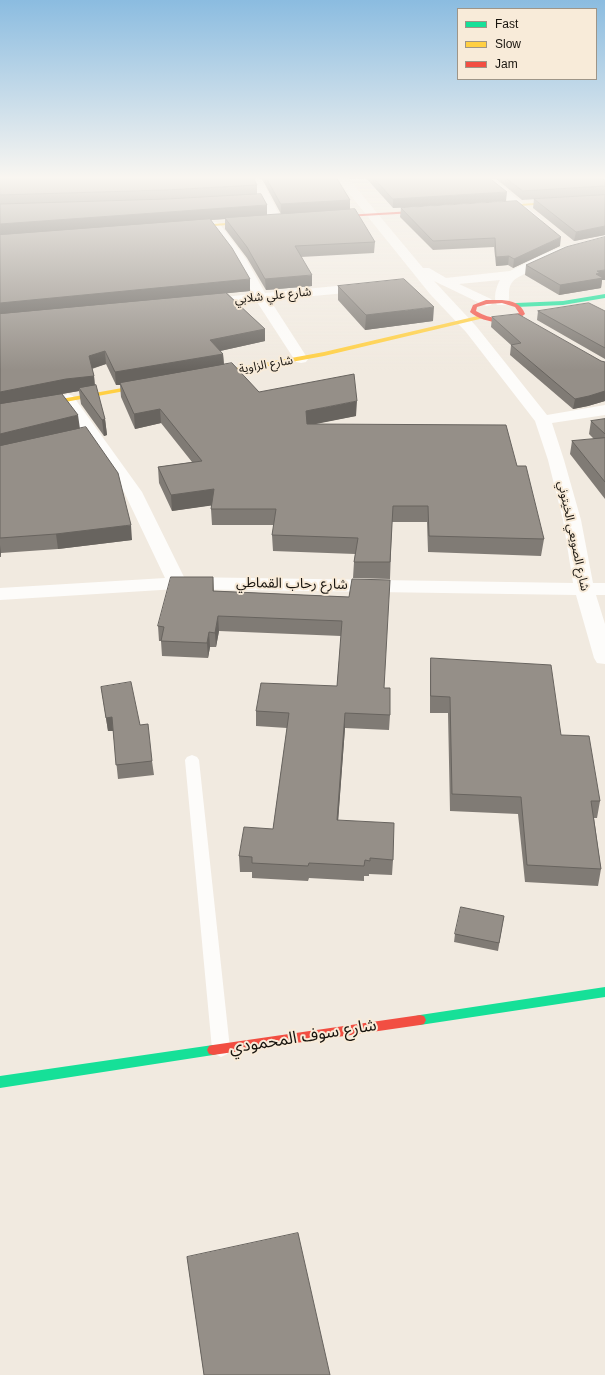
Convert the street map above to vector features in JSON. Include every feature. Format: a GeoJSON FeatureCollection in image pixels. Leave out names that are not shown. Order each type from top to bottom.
{"type":"FeatureCollection","features":[{"type":"Feature","properties":{"kind":"main road"},"geometry":{"type":"LineString","coordinates":[[473,323],[508,320],[519,312],[605,296]]}},
{"type":"Feature","properties":{"kind":"main road"},"geometry":{"type":"LineString","coordinates":[[473,323],[473,309],[480,304],[502,302],[519,312],[559,311],[605,302]]}},
{"type":"Feature","properties":{"kind":"main road"},"geometry":{"type":"LineString","coordinates":[[473,323],[494,320]]}},
{"type":"Feature","properties":{"kind":"main road","name":"شارع الزاوية"},"geometry":{"type":"LineString","coordinates":[[200,376],[324,354],[365,349],[473,323]]}},
{"type":"Feature","properties":{"kind":"main road"},"geometry":{"type":"LineString","coordinates":[[0,412],[162,383]]}},
{"type":"Feature","properties":{"kind":"main road","name":"شارع سوف المحمودي"},"geometry":{"type":"LineString","coordinates":[[0,1082],[605,992]]}},
{"type":"Feature","properties":{"kind":"street"},"geometry":{"type":"LineString","coordinates":[[227,241],[240,259],[261,297],[301,359]]}},
{"type":"Feature","properties":{"kind":"street","name":"شارع الصويعي الخيتوني"},"geometry":{"type":"LineString","coordinates":[[395,241],[416,266],[473,323],[543,420],[556,460],[572,520],[584,589],[605,658]]}},
{"type":"Feature","properties":{"kind":"street"},"geometry":{"type":"LineString","coordinates":[[563,241],[571,247]]}},
{"type":"Feature","properties":{"kind":"street"},"geometry":{"type":"LineString","coordinates":[[411,283],[435,285],[511,275],[540,259],[571,247],[599,241]]}},
{"type":"Feature","properties":{"kind":"street"},"geometry":{"type":"LineString","coordinates":[[502,302],[504,286],[511,275]]}},
{"type":"Feature","properties":{"kind":"street"},"geometry":{"type":"LineString","coordinates":[[435,285],[480,304]]}},
{"type":"Feature","properties":{"kind":"street","name":"شارع علي شلابي"},"geometry":{"type":"LineString","coordinates":[[193,304],[380,286]]}},
{"type":"Feature","properties":{"kind":"street"},"geometry":{"type":"LineString","coordinates":[[519,312],[532,325]]}},
{"type":"Feature","properties":{"kind":"street"},"geometry":{"type":"LineString","coordinates":[[68,400],[84,434],[133,492],[177,583]]}},
{"type":"Feature","properties":{"kind":"street"},"geometry":{"type":"LineString","coordinates":[[543,420],[605,410]]}},
{"type":"Feature","properties":{"kind":"street","name":"شارع رحاب القماطي"},"geometry":{"type":"LineString","coordinates":[[0,594],[177,583],[605,589]]}},
{"type":"Feature","properties":{"kind":"lane"},"geometry":{"type":"LineString","coordinates":[[192,760],[222,1049]]}},
{"type":"Feature","properties":{"kind":"building"},"geometry":{"type":"Polygon","coordinates":[[[0,241],[227,241],[250,279],[0,303],[0,241]]]}},
{"type":"Feature","properties":{"kind":"building"},"geometry":{"type":"Polygon","coordinates":[[[243,241],[375,242],[295,246],[312,275],[265,279],[243,241]]]}},
{"type":"Feature","properties":{"kind":"building"},"geometry":{"type":"Polygon","coordinates":[[[495,241],[552,241],[514,259],[509,256],[496,257],[495,241]]]}},
{"type":"Feature","properties":{"kind":"building"},"geometry":{"type":"Polygon","coordinates":[[[589,241],[605,241],[605,270],[597,271],[600,273],[596,274],[603,278],[560,285],[526,265],[566,247],[589,241]]]}},
{"type":"Feature","properties":{"kind":"building"},"geometry":{"type":"Polygon","coordinates":[[[404,279],[434,307],[366,315],[338,286],[404,279]]]}},
{"type":"Feature","properties":{"kind":"building"},"geometry":{"type":"Polygon","coordinates":[[[226,293],[265,329],[210,340],[223,354],[115,372],[105,351],[89,356],[94,376],[66,379],[0,392],[0,314],[226,293]]]}},
{"type":"Feature","properties":{"kind":"building"},"geometry":{"type":"Polygon","coordinates":[[[589,303],[605,311],[605,348],[538,311],[589,303]]]}},
{"type":"Feature","properties":{"kind":"building"},"geometry":{"type":"Polygon","coordinates":[[[518,314],[605,362],[605,391],[575,399],[511,345],[521,343],[492,317],[518,314]]]}},
{"type":"Feature","properties":{"kind":"building"},"geometry":{"type":"Polygon","coordinates":[[[232,363],[259,392],[354,374],[357,401],[306,411],[307,424],[506,425],[517,466],[526,466],[544,539],[429,536],[428,506],[393,506],[390,562],[354,562],[358,538],[272,535],[276,509],[211,509],[214,489],[171,495],[158,467],[202,461],[160,409],[134,414],[120,383],[232,363]]]}},
{"type":"Feature","properties":{"kind":"building"},"geometry":{"type":"Polygon","coordinates":[[[96,385],[105,419],[102,420],[79,388],[96,385]]]}},
{"type":"Feature","properties":{"kind":"building"},"geometry":{"type":"Polygon","coordinates":[[[62,394],[78,415],[0,434],[0,404],[62,394]]]}},
{"type":"Feature","properties":{"kind":"building"},"geometry":{"type":"Polygon","coordinates":[[[605,419],[605,434],[591,421],[605,419]]]}},
{"type":"Feature","properties":{"kind":"building"},"geometry":{"type":"Polygon","coordinates":[[[86,427],[118,473],[131,525],[56,534],[0,538],[0,446],[86,427]]]}},
{"type":"Feature","properties":{"kind":"building"},"geometry":{"type":"Polygon","coordinates":[[[605,438],[605,482],[572,441],[605,438]]]}},
{"type":"Feature","properties":{"kind":"building"},"geometry":{"type":"Polygon","coordinates":[[[171,577],[213,577],[213,591],[349,597],[352,579],[390,580],[384,688],[390,688],[390,715],[345,713],[337,820],[394,823],[393,860],[370,858],[370,861],[365,860],[364,866],[309,863],[308,866],[252,863],[252,857],[239,856],[244,827],[273,829],[289,713],[256,711],[261,683],[337,686],[342,621],[218,616],[215,633],[209,632],[207,643],[161,641],[164,627],[158,626],[171,577]]]}},
{"type":"Feature","properties":{"kind":"building"},"geometry":{"type":"Polygon","coordinates":[[[431,658],[551,665],[561,735],[589,736],[600,801],[591,801],[601,869],[527,865],[521,797],[452,794],[450,697],[431,696],[431,658]]]}},
{"type":"Feature","properties":{"kind":"building"},"geometry":{"type":"Polygon","coordinates":[[[131,682],[140,725],[148,724],[152,761],[116,765],[112,717],[106,718],[101,687],[131,682]]]}},
{"type":"Feature","properties":{"kind":"building"},"geometry":{"type":"Polygon","coordinates":[[[461,907],[504,916],[499,943],[455,934],[461,907]]]}},
{"type":"Feature","properties":{"kind":"building"},"geometry":{"type":"Polygon","coordinates":[[[298,1233],[330,1375],[204,1375],[187,1257],[298,1233]]]}},
{"type":"Feature","properties":{"kind":"traffic: fast"},"geometry":{"type":"LineString","coordinates":[[516,305],[563,303],[605,296]]}},
{"type":"Feature","properties":{"kind":"traffic: fast"},"geometry":{"type":"LineString","coordinates":[[420,1020],[605,992]]}},
{"type":"Feature","properties":{"kind":"traffic: fast"},"geometry":{"type":"LineString","coordinates":[[0,1082],[213,1050]]}},
{"type":"Feature","properties":{"kind":"traffic: slow"},"geometry":{"type":"LineString","coordinates":[[209,375],[324,354],[482,317]]}},
{"type":"Feature","properties":{"kind":"traffic: slow"},"geometry":{"type":"LineString","coordinates":[[0,412],[150,385]]}},
{"type":"Feature","properties":{"kind":"traffic: jam"},"geometry":{"type":"LineString","coordinates":[[502,301],[513,303],[521,309],[522,314],[510,319],[497,320],[485,318],[473,312],[475,306],[486,302],[502,301]]}},
{"type":"Feature","properties":{"kind":"traffic: jam"},"geometry":{"type":"LineString","coordinates":[[213,1050],[420,1020]]}}]}
